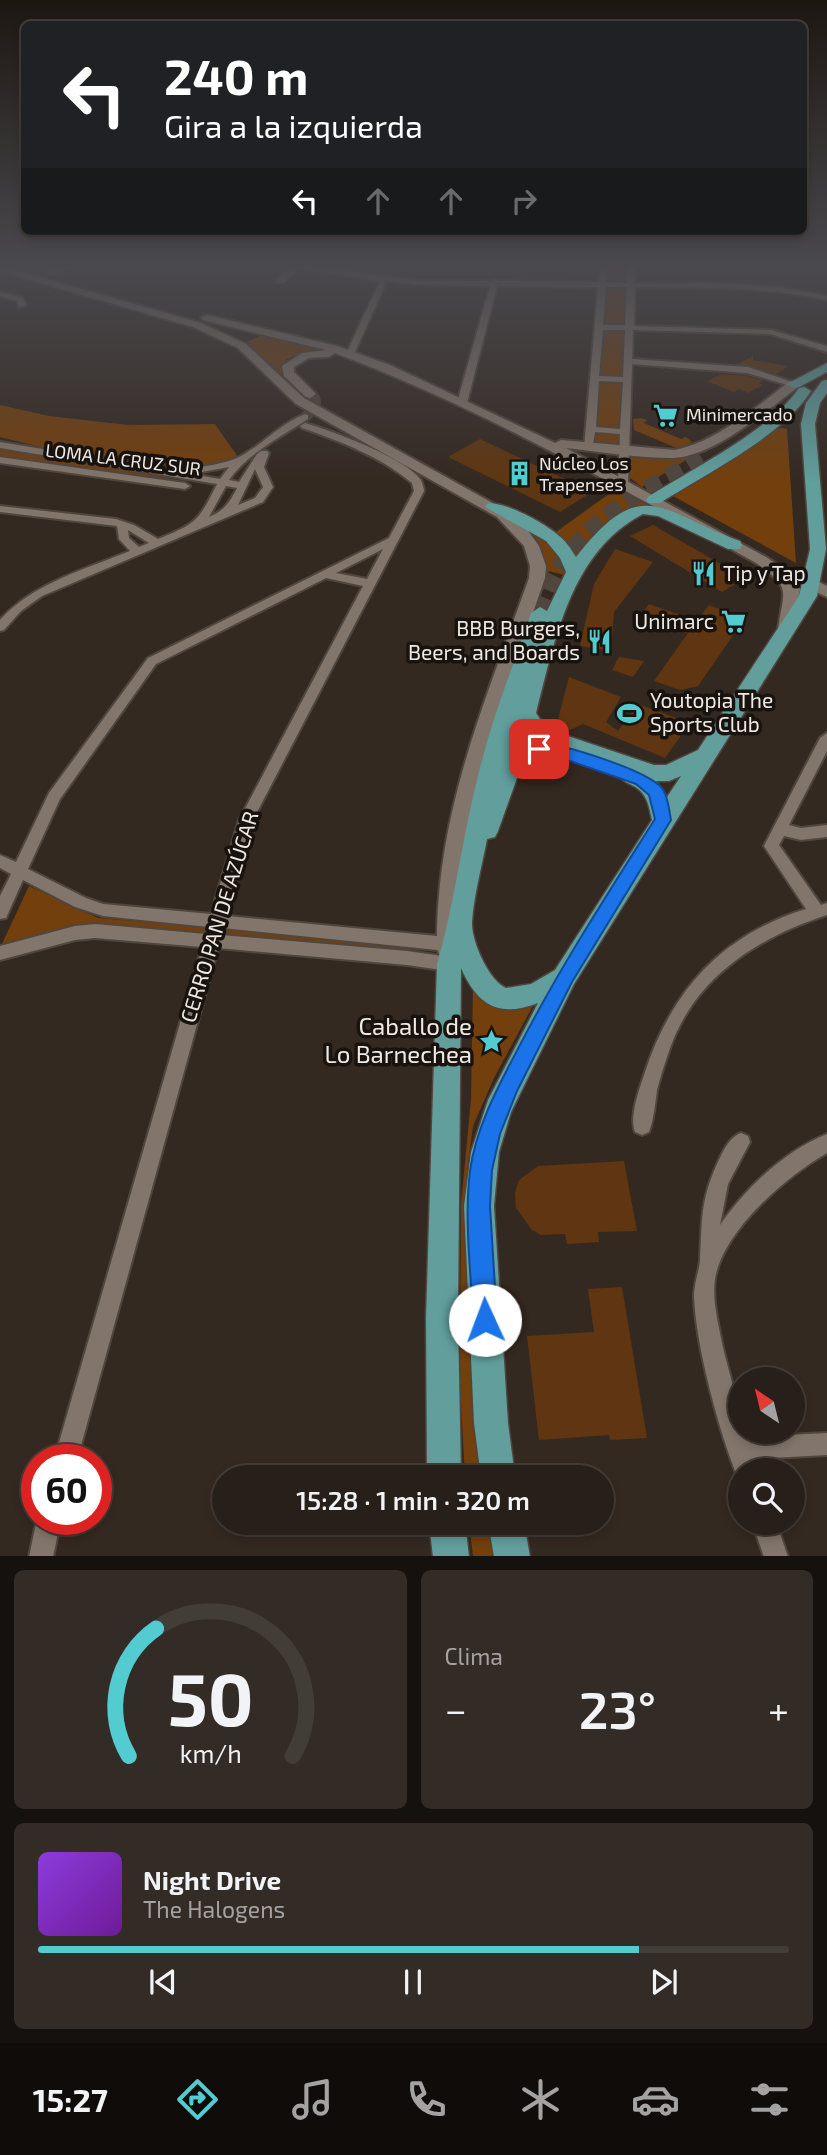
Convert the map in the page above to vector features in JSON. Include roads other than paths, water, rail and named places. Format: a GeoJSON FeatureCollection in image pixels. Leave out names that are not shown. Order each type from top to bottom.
{"type":"FeatureCollection","features":[{"type":"Feature","properties":{"kind":"main road"},"geometry":{"type":"LineString","coordinates":[[225,339],[245,349],[289,393],[493,507],[549,535],[565,550],[574,571]]}},
{"type":"Feature","properties":{"kind":"main road"},"geometry":{"type":"LineString","coordinates":[[245,349],[249,339]]}},
{"type":"Feature","properties":{"kind":"main road"},"geometry":{"type":"LineString","coordinates":[[290,339],[350,354],[445,396],[464,397],[761,560],[786,577],[791,586],[786,629]]}},
{"type":"Feature","properties":{"kind":"main road"},"geometry":{"type":"LineString","coordinates":[[310,394],[287,371],[289,364],[298,358],[324,353],[376,364]]}},
{"type":"Feature","properties":{"kind":"main road"},"geometry":{"type":"LineString","coordinates":[[701,457],[827,368]]}},
{"type":"Feature","properties":{"kind":"main road"},"geometry":{"type":"LineString","coordinates":[[822,585],[809,440],[811,410],[827,384]]}},
{"type":"Feature","properties":{"kind":"main road"},"geometry":{"type":"LineString","coordinates":[[529,435],[561,445],[589,449],[676,454],[692,451],[799,388]]}},
{"type":"Feature","properties":{"kind":"main road"},"geometry":{"type":"LineString","coordinates":[[654,500],[770,425],[798,402],[799,388]]}},
{"type":"Feature","properties":{"kind":"main road"},"geometry":{"type":"LineString","coordinates":[[770,425],[792,428],[809,440]]}},
{"type":"Feature","properties":{"kind":"main road"},"geometry":{"type":"LineString","coordinates":[[444,1465],[442,1318],[452,945],[449,884],[461,816],[475,763],[538,572],[535,554],[527,538],[513,522],[493,507]]}},
{"type":"Feature","properties":{"kind":"main road"},"geometry":{"type":"LineString","coordinates":[[468,875],[489,826],[512,760],[555,609],[574,571],[608,531],[642,510],[660,511],[706,535],[734,545]]}},
{"type":"Feature","properties":{"kind":"main road"},"geometry":{"type":"LineString","coordinates":[[761,560],[822,585]]}},
{"type":"Feature","properties":{"kind":"main road"},"geometry":{"type":"LineString","coordinates":[[496,1465],[491,1423],[479,1206],[481,1170],[498,1109],[565,976],[786,629],[805,602],[822,585]]}},
{"type":"Feature","properties":{"kind":"main road"},"geometry":{"type":"LineString","coordinates":[[805,602],[827,606]]}},
{"type":"Feature","properties":{"kind":"main road"},"geometry":{"type":"LineString","coordinates":[[452,945],[488,774],[540,613]]}},
{"type":"Feature","properties":{"kind":"main road"},"geometry":{"type":"LineString","coordinates":[[526,714],[537,730],[545,736],[653,773],[669,774],[703,756]]}},
{"type":"Feature","properties":{"kind":"main road"},"geometry":{"type":"LineString","coordinates":[[512,760],[539,749],[554,749],[641,780],[657,793],[663,820]]}},
{"type":"Feature","properties":{"kind":"main road"},"geometry":{"type":"LineString","coordinates":[[452,945],[471,967],[480,983],[492,994],[507,999],[521,999],[543,990],[565,976]]}},
{"type":"Feature","properties":{"kind":"main road"},"geometry":{"type":"LineString","coordinates":[[449,1535],[451,1556]]}},
{"type":"Feature","properties":{"kind":"main road"},"geometry":{"type":"LineString","coordinates":[[508,1535],[512,1556]]}},
{"type":"Feature","properties":{"kind":"street"},"geometry":{"type":"LineString","coordinates":[[350,354],[357,339]]}},
{"type":"Feature","properties":{"kind":"street"},"geometry":{"type":"LineString","coordinates":[[464,397],[481,339]]}},
{"type":"Feature","properties":{"kind":"street"},"geometry":{"type":"LineString","coordinates":[[589,449],[598,339]]}},
{"type":"Feature","properties":{"kind":"street"},"geometry":{"type":"LineString","coordinates":[[623,483],[629,339]]}},
{"type":"Feature","properties":{"kind":"street"},"geometry":{"type":"LineString","coordinates":[[793,339],[827,349]]}},
{"type":"Feature","properties":{"kind":"street"},"geometry":{"type":"LineString","coordinates":[[628,361],[748,370],[799,388]]}},
{"type":"Feature","properties":{"kind":"street"},"geometry":{"type":"LineString","coordinates":[[595,378],[627,380]]}},
{"type":"Feature","properties":{"kind":"street"},"geometry":{"type":"LineString","coordinates":[[223,515],[243,490],[251,466],[305,422]]}},
{"type":"Feature","properties":{"kind":"street"},"geometry":{"type":"LineString","coordinates":[[190,528],[207,514],[229,472],[252,453],[305,422],[343,425]]}},
{"type":"Feature","properties":{"kind":"street","name":"CERRO PAN DE AZÚCAR"},"geometry":{"type":"LineString","coordinates":[[70,1444],[246,820],[419,491],[417,481],[349,442],[305,422]]}},
{"type":"Feature","properties":{"kind":"street"},"geometry":{"type":"LineString","coordinates":[[591,429],[625,432]]}},
{"type":"Feature","properties":{"kind":"street","name":"LOMA LA CRUZ SUR"},"geometry":{"type":"LineString","coordinates":[[0,445],[243,490]]}},
{"type":"Feature","properties":{"kind":"street","name":"LOMA LA CRUZ SUR"},"geometry":{"type":"LineString","coordinates":[[157,472],[201,471],[222,466],[252,453]]}},
{"type":"Feature","properties":{"kind":"street"},"geometry":{"type":"LineString","coordinates":[[0,627],[31,598],[259,500],[267,492],[267,482],[259,467],[264,453]]}},
{"type":"Feature","properties":{"kind":"street","name":"LOMA LA CRUZ SUR"},"geometry":{"type":"LineString","coordinates":[[0,460],[220,486]]}},
{"type":"Feature","properties":{"kind":"street"},"geometry":{"type":"LineString","coordinates":[[0,509],[38,515],[77,515],[122,524],[139,528],[157,542]]}},
{"type":"Feature","properties":{"kind":"street"},"geometry":{"type":"LineString","coordinates":[[122,524],[124,539],[137,551]]}},
{"type":"Feature","properties":{"kind":"street"},"geometry":{"type":"LineString","coordinates":[[0,913],[54,797],[145,667],[160,655],[391,541]]}},
{"type":"Feature","properties":{"kind":"street"},"geometry":{"type":"LineString","coordinates":[[324,574],[372,584]]}},
{"type":"Feature","properties":{"kind":"street"},"geometry":{"type":"LineString","coordinates":[[642,1126],[645,1099],[659,1050],[680,1008],[693,990],[740,947],[777,926],[822,910],[773,851],[772,842],[827,738]]}},
{"type":"Feature","properties":{"kind":"street"},"geometry":{"type":"LineString","coordinates":[[780,829],[801,834],[827,831]]}},
{"type":"Feature","properties":{"kind":"street"},"geometry":{"type":"LineString","coordinates":[[0,861],[93,907],[120,913],[452,945]]}},
{"type":"Feature","properties":{"kind":"street"},"geometry":{"type":"LineString","coordinates":[[0,953],[75,933],[95,931],[407,958],[452,945]]}},
{"type":"Feature","properties":{"kind":"street"},"geometry":{"type":"LineString","coordinates":[[741,1142],[723,1170],[712,1204],[709,1222],[710,1262],[704,1293],[705,1310],[743,1458]]}},
{"type":"Feature","properties":{"kind":"street"},"geometry":{"type":"LineString","coordinates":[[710,1262],[751,1201],[793,1163],[827,1143]]}},
{"type":"Feature","properties":{"kind":"street"},"geometry":{"type":"LineString","coordinates":[[749,1458],[827,1444]]}},
{"type":"Feature","properties":{"kind":"street"},"geometry":{"type":"LineString","coordinates":[[41,1556],[46,1535]]}},
{"type":"Feature","properties":{"kind":"street"},"geometry":{"type":"LineString","coordinates":[[769,1535],[776,1556]]}},
{"type":"Feature","properties":{"kind":"tunnel"},"geometry":{"type":"LineString","coordinates":[[305,417],[316,407],[315,399],[310,394]]}},
{"type":"Feature","properties":{"kind":"tunnel"},"geometry":{"type":"LineString","coordinates":[[540,613],[561,565],[584,535],[632,498],[701,457]]}},
{"type":"Feature","properties":{"kind":"place","name":"Minimercado"},"geometry":{"type":"Point","coordinates":[666,415]}},
{"type":"Feature","properties":{"kind":"place","name":"Núcleo Los Trapenses"},"geometry":{"type":"Point","coordinates":[519,474]}},
{"type":"Feature","properties":{"kind":"place","name":"Tip y Tap"},"geometry":{"type":"Point","coordinates":[703,574]}},
{"type":"Feature","properties":{"kind":"place","name":"Unimarc"},"geometry":{"type":"Point","coordinates":[734,622]}},
{"type":"Feature","properties":{"kind":"place","name":"BBB Burgers, Beers, and Boards"},"geometry":{"type":"Point","coordinates":[600,641]}},
{"type":"Feature","properties":{"kind":"place","name":"Youtopia The Sports Club"},"geometry":{"type":"Point","coordinates":[630,713]}},
{"type":"Feature","properties":{"kind":"place","name":"Caballo de Lo Barnechea"},"geometry":{"type":"Point","coordinates":[492,1041]}}]}
